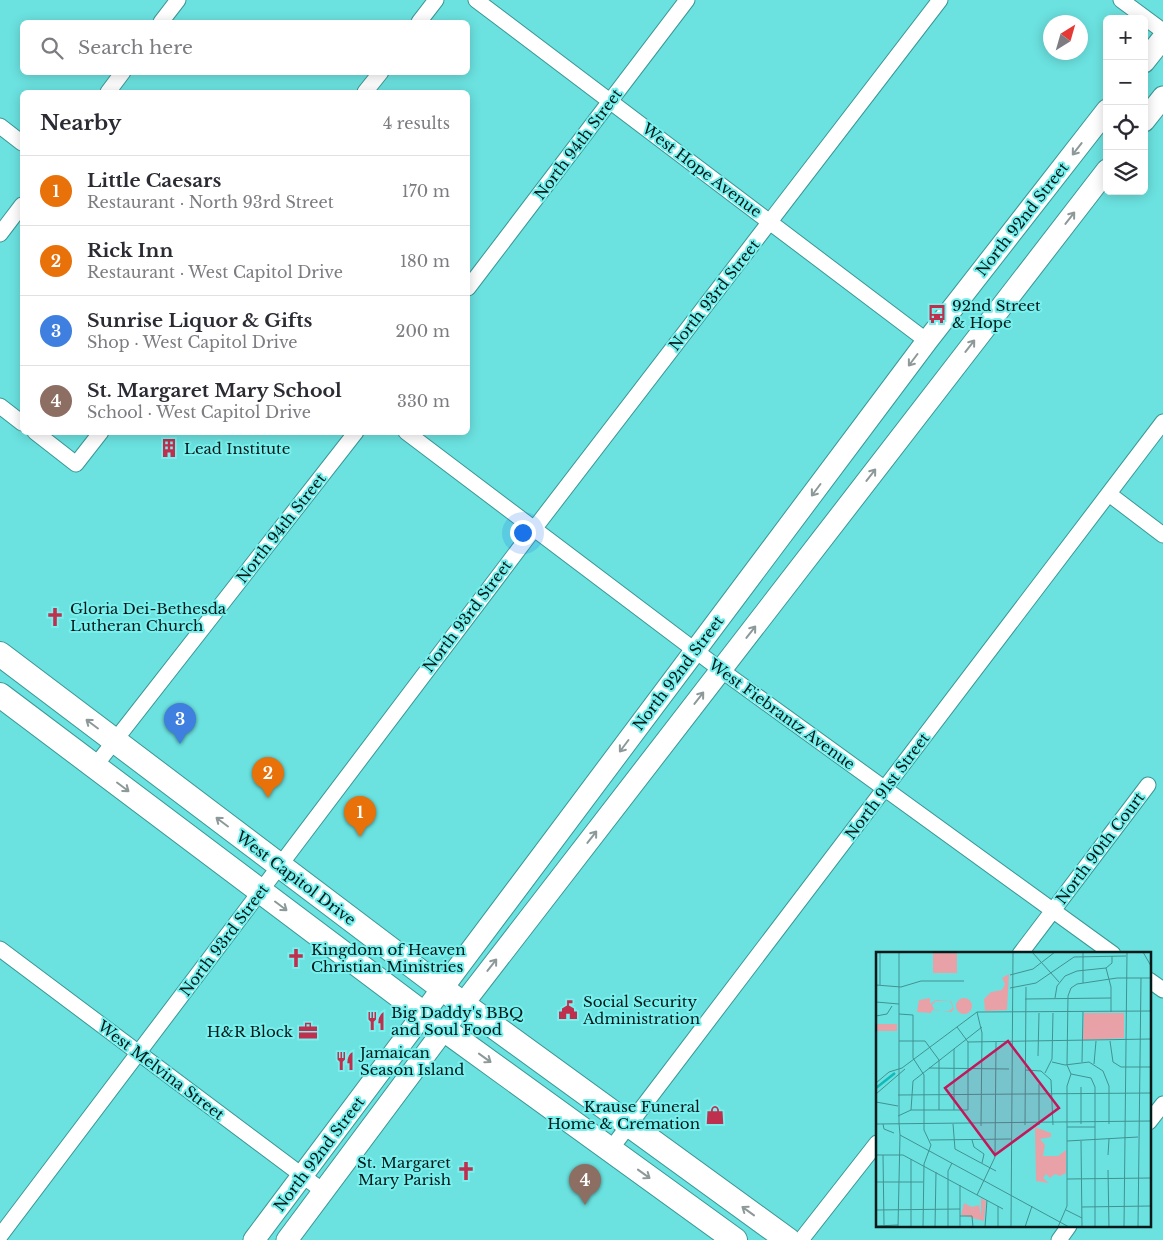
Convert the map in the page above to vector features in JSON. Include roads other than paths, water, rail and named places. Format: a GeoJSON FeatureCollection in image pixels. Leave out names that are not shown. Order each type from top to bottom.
{"type":"FeatureCollection","features":[{"type":"Feature","properties":{"kind":"main road"},"geometry":{"type":"LineString","coordinates":[[1146,60],[1163,38]]}},
{"type":"Feature","properties":{"kind":"main road"},"geometry":{"type":"LineString","coordinates":[[1148,116],[1163,97]]}},
{"type":"Feature","properties":{"kind":"main road","name":"North 92nd Street"},"geometry":{"type":"LineString","coordinates":[[254,1240],[928,341],[1103,115]]}},
{"type":"Feature","properties":{"kind":"main road","name":"North 92nd Street"},"geometry":{"type":"LineString","coordinates":[[287,1240],[454,1018],[1103,175]]}},
{"type":"Feature","properties":{"kind":"main road","name":"West Capitol Drive"},"geometry":{"type":"LineString","coordinates":[[0,654],[278,865],[433,1001],[610,1150],[735,1240]]}},
{"type":"Feature","properties":{"kind":"main road","name":"West Capitol Drive"},"geometry":{"type":"LineString","coordinates":[[0,695],[358,964],[433,1001]]}},
{"type":"Feature","properties":{"kind":"main road","name":"West Capitol Drive"},"geometry":{"type":"LineString","coordinates":[[454,1018],[566,1079],[788,1240]]}},
{"type":"Feature","properties":{"kind":"street"},"geometry":{"type":"LineString","coordinates":[[163,20],[178,0]]}},
{"type":"Feature","properties":{"kind":"street"},"geometry":{"type":"LineString","coordinates":[[421,20],[436,0]]}},
{"type":"Feature","properties":{"kind":"street","name":"West Hope Avenue"},"geometry":{"type":"LineString","coordinates":[[476,0],[928,341]]}},
{"type":"Feature","properties":{"kind":"street","name":"North 94th Street"},"geometry":{"type":"LineString","coordinates":[[470,285],[688,0]]}},
{"type":"Feature","properties":{"kind":"street","name":"North 93rd Street"},"geometry":{"type":"LineString","coordinates":[[0,1236],[261,891],[278,865],[940,0]]}},
{"type":"Feature","properties":{"kind":"street"},"geometry":{"type":"LineString","coordinates":[[1121,0],[1163,31]]}},
{"type":"Feature","properties":{"kind":"street"},"geometry":{"type":"LineString","coordinates":[[110,90],[121,75]]}},
{"type":"Feature","properties":{"kind":"street"},"geometry":{"type":"LineString","coordinates":[[368,90],[379,75]]}},
{"type":"Feature","properties":{"kind":"street"},"geometry":{"type":"LineString","coordinates":[[0,126],[20,141]]}},
{"type":"Feature","properties":{"kind":"street"},"geometry":{"type":"LineString","coordinates":[[0,234],[20,208]]}},
{"type":"Feature","properties":{"kind":"street"},"geometry":{"type":"LineString","coordinates":[[0,406],[20,421]]}},
{"type":"Feature","properties":{"kind":"street","name":"North 91st Street"},"geometry":{"type":"LineString","coordinates":[[610,1150],[1163,422]]}},
{"type":"Feature","properties":{"kind":"street"},"geometry":{"type":"LineString","coordinates":[[39,435],[76,464],[99,435]]}},
{"type":"Feature","properties":{"kind":"street","name":"North 94th Street"},"geometry":{"type":"LineString","coordinates":[[95,766],[354,435]]}},
{"type":"Feature","properties":{"kind":"street","name":"West Fiebrantz Avenue"},"geometry":{"type":"LineString","coordinates":[[410,435],[695,651],[1110,952]]}},
{"type":"Feature","properties":{"kind":"street"},"geometry":{"type":"LineString","coordinates":[[1109,494],[1163,535]]}},
{"type":"Feature","properties":{"kind":"street","name":"North 90th Court"},"geometry":{"type":"LineString","coordinates":[[1022,952],[1148,785]]}},
{"type":"Feature","properties":{"kind":"street","name":"West Melvina Street"},"geometry":{"type":"LineString","coordinates":[[0,949],[301,1177],[323,1191]]}},
{"type":"Feature","properties":{"kind":"street"},"geometry":{"type":"LineString","coordinates":[[1150,981],[1163,990]]}},
{"type":"Feature","properties":{"kind":"street"},"geometry":{"type":"LineString","coordinates":[[1150,1121],[1163,1104]]}},
{"type":"Feature","properties":{"kind":"street"},"geometry":{"type":"LineString","coordinates":[[800,1240],[876,1144]]}},
{"type":"Feature","properties":{"kind":"street"},"geometry":{"type":"LineString","coordinates":[[1059,1240],[1068,1228]]}},
{"type":"Feature","properties":{"kind":"place","name":"92nd Street & Hope"},"geometry":{"type":"Point","coordinates":[937,314]}},
{"type":"Feature","properties":{"kind":"place","name":"Lead Institute"},"geometry":{"type":"Point","coordinates":[169,448]}},
{"type":"Feature","properties":{"kind":"place","name":"Gloria Dei-Bethesda Lutheran Church"},"geometry":{"type":"Point","coordinates":[55,617]}},
{"type":"Feature","properties":{"kind":"place","name":"Sunrise Liquor & Gifts"},"geometry":{"type":"Point","coordinates":[180,744]}},
{"type":"Feature","properties":{"kind":"place","name":"Rick Inn"},"geometry":{"type":"Point","coordinates":[268,798]}},
{"type":"Feature","properties":{"kind":"place","name":"Little Caesars"},"geometry":{"type":"Point","coordinates":[360,837]}},
{"type":"Feature","properties":{"kind":"place","name":"Kingdom of Heaven Christian Ministries"},"geometry":{"type":"Point","coordinates":[296,958]}},
{"type":"Feature","properties":{"kind":"place","name":"Social Security Administration"},"geometry":{"type":"Point","coordinates":[568,1010]}},
{"type":"Feature","properties":{"kind":"place","name":"Big Daddy's BBQ and Soul Food"},"geometry":{"type":"Point","coordinates":[376,1021]}},
{"type":"Feature","properties":{"kind":"place","name":"H&R Block"},"geometry":{"type":"Point","coordinates":[308,1031]}},
{"type":"Feature","properties":{"kind":"place","name":"Jamaican Season Island"},"geometry":{"type":"Point","coordinates":[345,1061]}},
{"type":"Feature","properties":{"kind":"place","name":"Krause Funeral Home & Cremation"},"geometry":{"type":"Point","coordinates":[715,1115]}},
{"type":"Feature","properties":{"kind":"place","name":"St. Margaret Mary Parish"},"geometry":{"type":"Point","coordinates":[466,1171]}},
{"type":"Feature","properties":{"kind":"place","name":"St. Margaret Mary School"},"geometry":{"type":"Point","coordinates":[585,1205]}}]}
